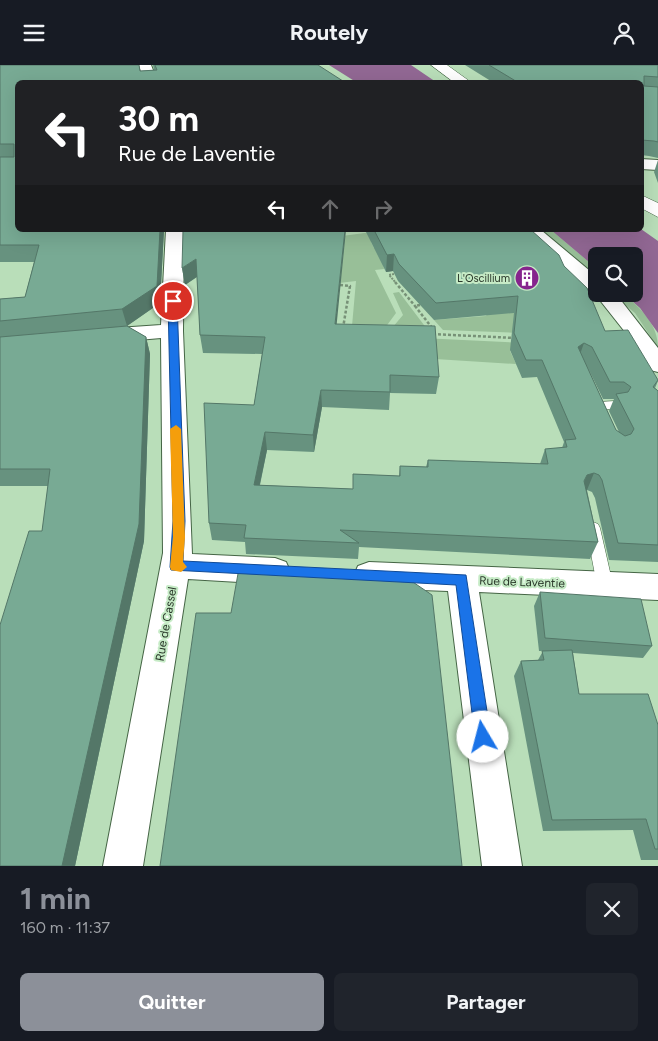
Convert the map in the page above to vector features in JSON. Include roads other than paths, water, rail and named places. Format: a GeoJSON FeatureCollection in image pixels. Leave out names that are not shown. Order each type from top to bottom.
{"type":"FeatureCollection","features":[{"type":"Feature","properties":{"kind":"street"},"geometry":{"type":"LineString","coordinates":[[145,65],[150,80]]}},
{"type":"Feature","properties":{"kind":"street"},"geometry":{"type":"LineString","coordinates":[[438,65],[460,80]]}},
{"type":"Feature","properties":{"kind":"street"},"geometry":{"type":"LineString","coordinates":[[644,164],[658,165]]}},
{"type":"Feature","properties":{"kind":"street"},"geometry":{"type":"LineString","coordinates":[[644,202],[658,211]]}},
{"type":"Feature","properties":{"kind":"street","name":"Rue de Cassel"},"geometry":{"type":"LineString","coordinates":[[123,866],[176,567],[179,521],[172,331],[175,232]]}},
{"type":"Feature","properties":{"kind":"street"},"geometry":{"type":"LineString","coordinates":[[532,232],[588,279]]}},
{"type":"Feature","properties":{"kind":"street"},"geometry":{"type":"LineString","coordinates":[[612,302],[637,333],[658,365]]}},
{"type":"Feature","properties":{"kind":"street"},"geometry":{"type":"LineString","coordinates":[[85,338],[172,331]]}},
{"type":"Feature","properties":{"kind":"street"},"geometry":{"type":"LineString","coordinates":[[176,567],[306,573]]}},
{"type":"Feature","properties":{"kind":"street","name":"Rue de Laventie"},"geometry":{"type":"LineString","coordinates":[[345,574],[658,587]]}},
{"type":"Feature","properties":{"kind":"street"},"geometry":{"type":"LineString","coordinates":[[462,579],[502,866]]}},
{"type":"Feature","properties":{"kind":"lane"},"geometry":{"type":"LineString","coordinates":[[596,402],[616,405]]}},
{"type":"Feature","properties":{"kind":"lane"},"geometry":{"type":"LineString","coordinates":[[596,402],[605,422]]}},
{"type":"Feature","properties":{"kind":"lane"},"geometry":{"type":"LineString","coordinates":[[590,517],[605,585]]}},
{"type":"Feature","properties":{"kind":"place","name":"L'Oscillium"},"geometry":{"type":"Point","coordinates":[527,278]}}]}
